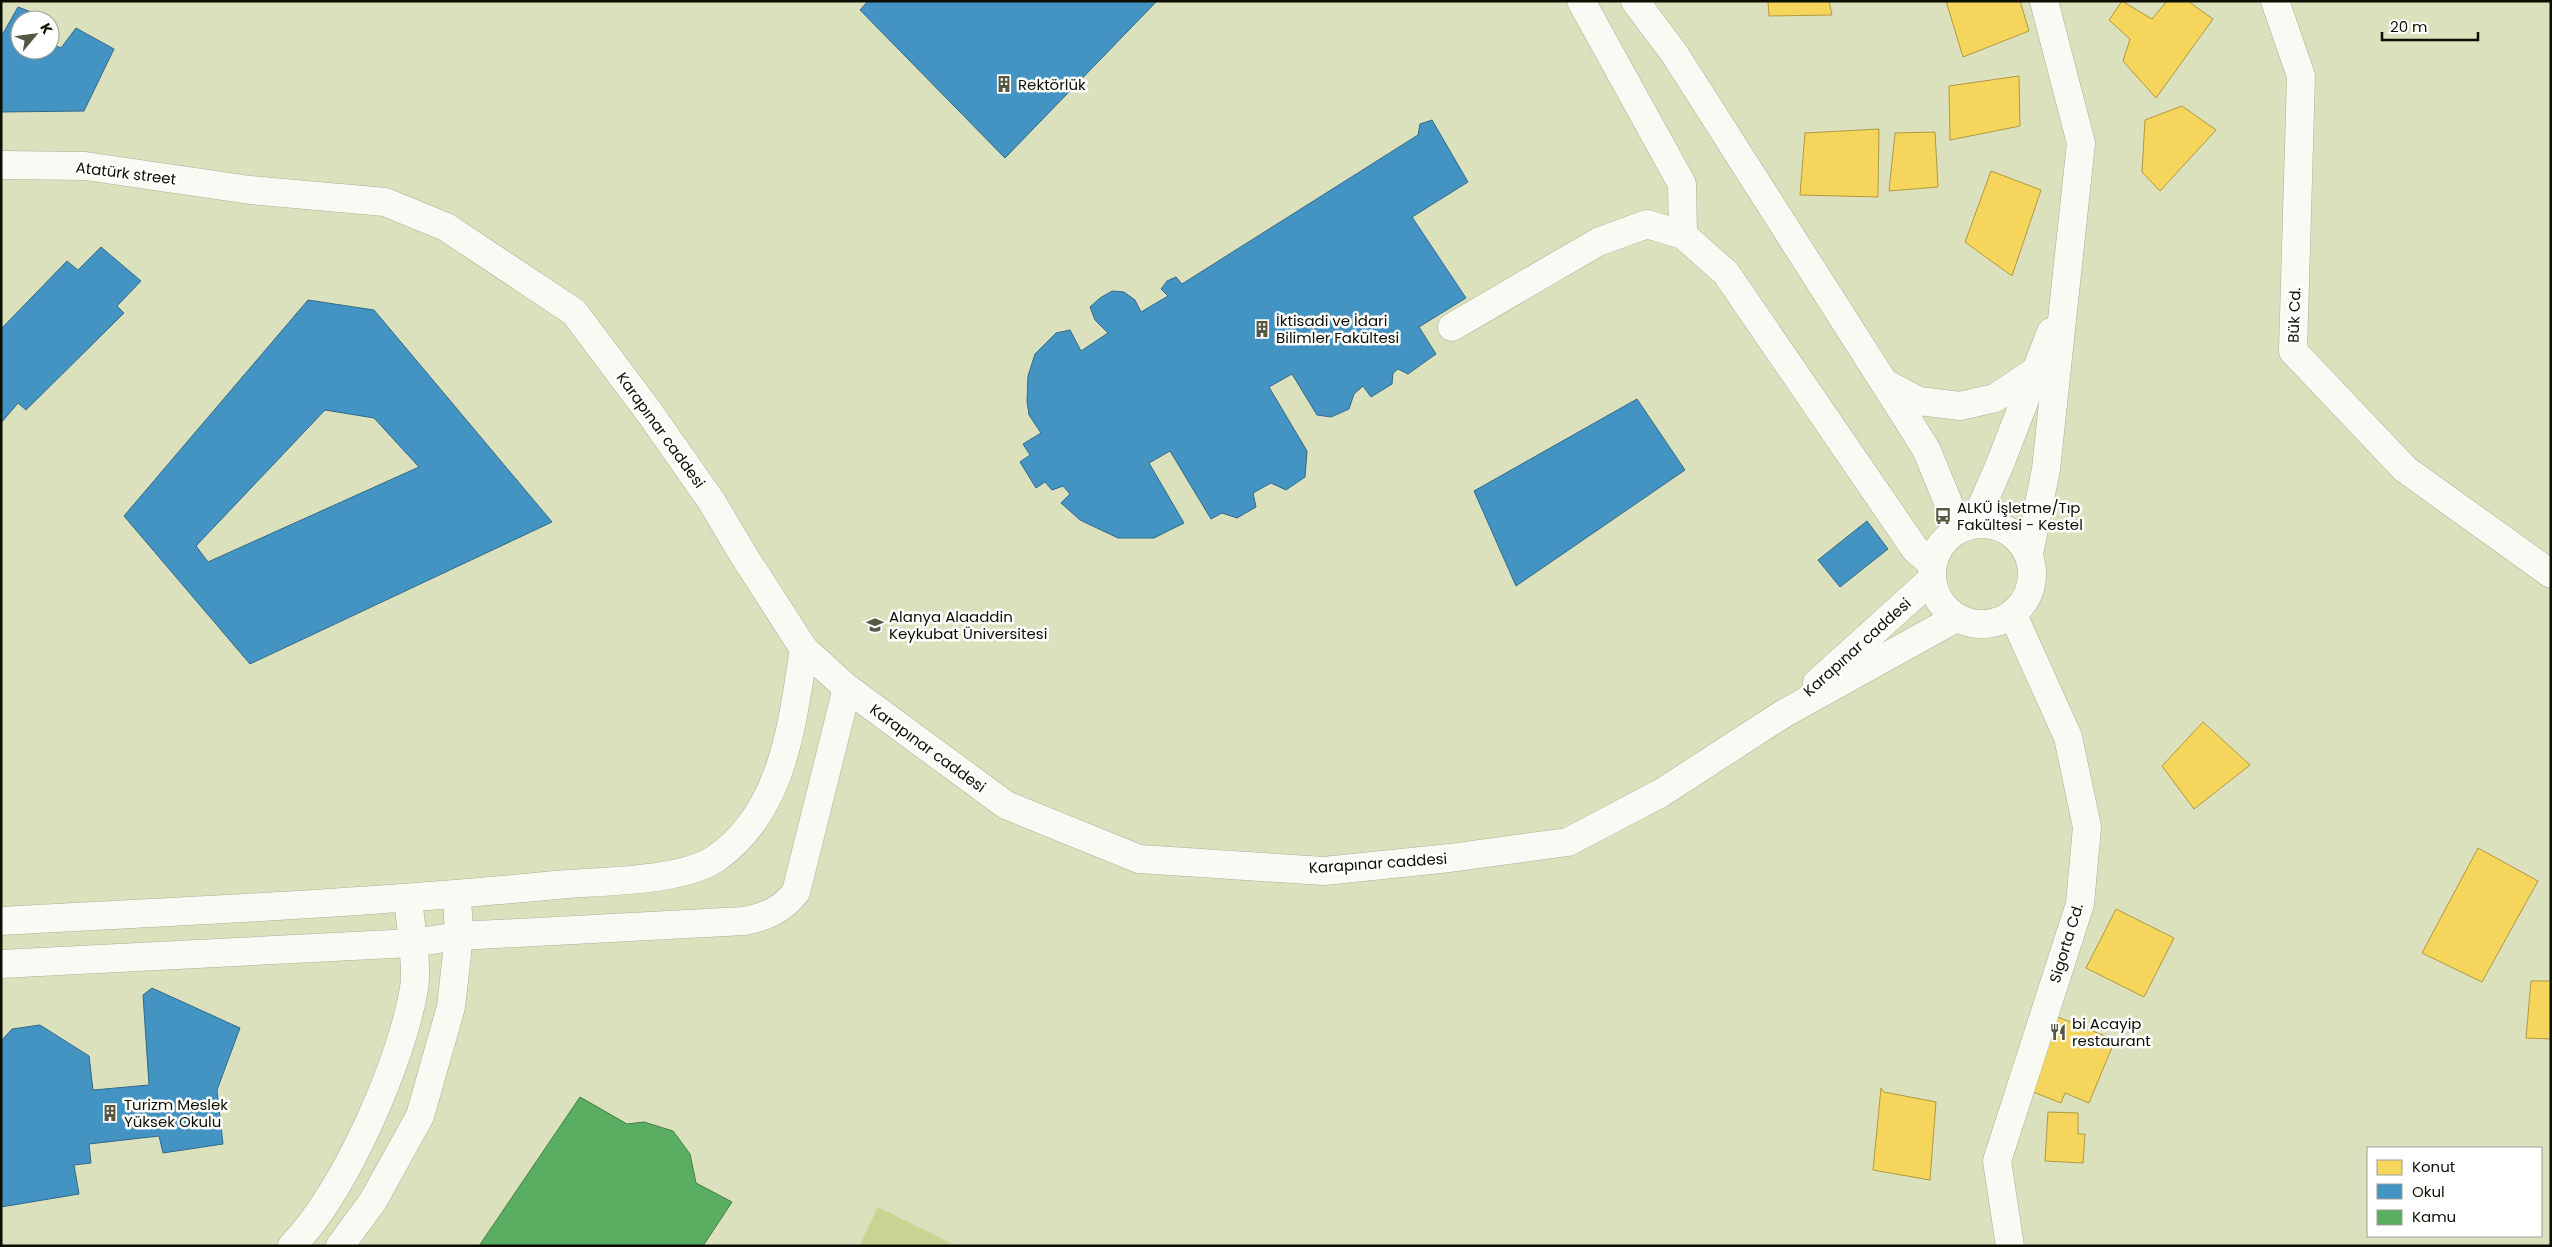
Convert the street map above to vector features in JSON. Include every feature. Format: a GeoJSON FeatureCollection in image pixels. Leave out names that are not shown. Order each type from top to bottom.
{"type":"FeatureCollection","features":[{"type":"Feature","properties":{"kind":"street"},"geometry":{"type":"LineString","coordinates":[[1581,1],[1682,184],[1683,235]]}},
{"type":"Feature","properties":{"kind":"street"},"geometry":{"type":"LineString","coordinates":[[1452,327],[1598,242],[1647,224],[1683,235],[1726,273],[1914,549],[1948,548],[1990,524],[2006,530],[2019,540],[2028,554],[2032,570],[2031,588],[2024,603],[2012,615],[1999,622],[1984,625],[1970,624],[1956,618],[1940,601],[1948,548],[1938,477],[1927,451],[1674,53],[1635,1]]}},
{"type":"Feature","properties":{"kind":"street"},"geometry":{"type":"LineString","coordinates":[[2028,554],[2046,469],[2081,143],[2044,1]]}},
{"type":"Feature","properties":{"kind":"street","name":"Bük Cd."},"geometry":{"type":"LineString","coordinates":[[2274,1],[2301,76],[2292,351],[2405,469],[2551,574]]}},
{"type":"Feature","properties":{"kind":"street","name":"Atatürk street"},"geometry":{"type":"LineString","coordinates":[[1,165],[85,166],[250,190]]}},
{"type":"Feature","properties":{"kind":"street","name":"Karapınar caddesi"},"geometry":{"type":"LineString","coordinates":[[250,190],[386,202],[446,227],[574,312],[650,412],[712,502],[744,556],[804,649],[847,688],[1006,805],[1139,859],[1324,871],[1450,858],[1568,842],[1661,793],[1783,714],[1956,618]]}},
{"type":"Feature","properties":{"kind":"street"},"geometry":{"type":"LineString","coordinates":[[1948,548],[2000,464],[2065,295]]}},
{"type":"Feature","properties":{"kind":"street"},"geometry":{"type":"LineString","coordinates":[[1884,383],[1919,401],[1960,406],[1995,398],[2036,370]]}},
{"type":"Feature","properties":{"kind":"street","name":"Karapınar caddesi"},"geometry":{"type":"LineString","coordinates":[[1783,714],[1948,548]]}},
{"type":"Feature","properties":{"kind":"street","name":"Sigorta Cd."},"geometry":{"type":"LineString","coordinates":[[2010,1246],[1997,1160],[2080,904],[2087,827],[2068,737],[2012,615]]}},
{"type":"Feature","properties":{"kind":"street"},"geometry":{"type":"LineString","coordinates":[[1,921],[457,895],[676,874],[714,859],[749,825],[771,793],[788,747],[804,649]]}},
{"type":"Feature","properties":{"kind":"street"},"geometry":{"type":"LineString","coordinates":[[1,964],[412,943],[459,936],[744,921],[762,917],[781,908],[796,892],[847,688]]}},
{"type":"Feature","properties":{"kind":"street"},"geometry":{"type":"LineString","coordinates":[[340,1246],[373,1201],[420,1116],[451,1007],[459,936],[457,895]]}},
{"type":"Feature","properties":{"kind":"street"},"geometry":{"type":"LineString","coordinates":[[292,1246],[310,1228],[344,1174],[381,1093],[406,1024],[415,986],[408,898]]}},
{"type":"Feature","properties":{"kind":"green space"},"geometry":{"type":"Polygon","coordinates":[[[878,1207],[957,1246],[859,1246],[878,1207]]]}},
{"type":"Feature","properties":{"kind":"building: Konut"},"geometry":{"type":"Polygon","coordinates":[[[1768,1],[1829,1],[1832,15],[1769,16],[1768,1]]]}},
{"type":"Feature","properties":{"kind":"building: Konut"},"geometry":{"type":"Polygon","coordinates":[[[1946,1],[2020,1],[2029,31],[1963,57],[1946,1]]]}},
{"type":"Feature","properties":{"kind":"building: Konut"},"geometry":{"type":"Polygon","coordinates":[[[2122,1],[2152,19],[2167,1],[2188,1],[2213,19],[2156,98],[2123,61],[2130,39],[2109,20],[2122,1]]]}},
{"type":"Feature","properties":{"kind":"building: Konut"},"geometry":{"type":"Polygon","coordinates":[[[2019,76],[2020,126],[1950,140],[1949,86],[2019,76]]]}},
{"type":"Feature","properties":{"kind":"building: Konut"},"geometry":{"type":"Polygon","coordinates":[[[2182,106],[2216,130],[2160,191],[2142,172],[2145,120],[2182,106]]]}},
{"type":"Feature","properties":{"kind":"building: Konut"},"geometry":{"type":"Polygon","coordinates":[[[1879,129],[1878,197],[1800,195],[1805,133],[1879,129]]]}},
{"type":"Feature","properties":{"kind":"building: Konut"},"geometry":{"type":"Polygon","coordinates":[[[1935,132],[1938,187],[1889,191],[1895,133],[1935,132]]]}},
{"type":"Feature","properties":{"kind":"building: Konut"},"geometry":{"type":"Polygon","coordinates":[[[1991,171],[2041,190],[2012,276],[1965,242],[1991,171]]]}},
{"type":"Feature","properties":{"kind":"building: Konut"},"geometry":{"type":"Polygon","coordinates":[[[2203,722],[2250,765],[2194,809],[2162,766],[2203,722]]]}},
{"type":"Feature","properties":{"kind":"building: Konut"},"geometry":{"type":"Polygon","coordinates":[[[2478,848],[2538,881],[2482,982],[2422,953],[2478,848]]]}},
{"type":"Feature","properties":{"kind":"building: Konut"},"geometry":{"type":"Polygon","coordinates":[[[2116,909],[2174,938],[2144,997],[2086,968],[2116,909]]]}},
{"type":"Feature","properties":{"kind":"building: Konut"},"geometry":{"type":"Polygon","coordinates":[[[2531,981],[2551,981],[2551,1039],[2526,1038],[2531,981]]]}},
{"type":"Feature","properties":{"kind":"building: Konut"},"geometry":{"type":"Polygon","coordinates":[[[2053,1015],[2115,1040],[2089,1103],[2065,1093],[2061,1103],[2023,1088],[2053,1015]]]}},
{"type":"Feature","properties":{"kind":"building: Konut"},"geometry":{"type":"Polygon","coordinates":[[[1881,1088],[1884,1092],[1936,1102],[1930,1180],[1873,1170],[1881,1088]]]}},
{"type":"Feature","properties":{"kind":"building: Konut"},"geometry":{"type":"Polygon","coordinates":[[[2048,1112],[2078,1113],[2078,1134],[2085,1134],[2083,1163],[2045,1161],[2048,1112]]]}},
{"type":"Feature","properties":{"kind":"building: Okul","name":"Rektörlük"},"geometry":{"type":"Polygon","coordinates":[[[868,1],[1157,1],[1005,158],[860,10],[868,1]]]}},
{"type":"Feature","properties":{"kind":"building: Okul"},"geometry":{"type":"Polygon","coordinates":[[[10,21],[10,60],[60,60],[60,48],[76,28],[114,49],[84,111],[1,112],[1,37],[10,21]]]}},
{"type":"Feature","properties":{"kind":"building: Okul","name":"İktisadi ve İdari Bilimler Fakültesi"},"geometry":{"type":"Polygon","coordinates":[[[1432,120],[1468,182],[1412,217],[1466,298],[1419,327],[1436,354],[1408,374],[1398,369],[1393,373],[1392,384],[1371,397],[1363,386],[1354,394],[1349,409],[1331,417],[1317,415],[1292,374],[1269,387],[1307,451],[1305,477],[1286,490],[1271,483],[1253,493],[1256,507],[1237,518],[1222,513],[1211,519],[1170,451],[1149,463],[1184,523],[1154,538],[1118,538],[1080,520],[1061,503],[1070,494],[1063,486],[1052,490],[1045,482],[1036,488],[1020,462],[1030,455],[1023,444],[1041,433],[1029,415],[1027,401],[1028,376],[1035,354],[1056,333],[1070,330],[1081,351],[1108,333],[1095,320],[1090,307],[1100,298],[1112,291],[1124,292],[1135,300],[1141,312],[1168,296],[1161,289],[1167,281],[1176,277],[1182,284],[1418,135],[1420,124],[1432,120]]]}},
{"type":"Feature","properties":{"kind":"building: Okul"},"geometry":{"type":"Polygon","coordinates":[[[101,247],[141,281],[117,306],[124,313],[26,410],[18,403],[1,423],[1,329],[67,261],[78,270],[101,247]]]}},
{"type":"Feature","properties":{"kind":"building: Okul"},"geometry":{"type":"Polygon","coordinates":[[[308,300],[374,310],[552,522],[250,664],[124,516],[308,300]],[[325,410],[196,546],[208,562],[419,467],[374,418],[325,410]]]}},
{"type":"Feature","properties":{"kind":"building: Okul"},"geometry":{"type":"Polygon","coordinates":[[[1637,399],[1685,470],[1516,586],[1474,491],[1637,399]]]}},
{"type":"Feature","properties":{"kind":"building: Okul"},"geometry":{"type":"Polygon","coordinates":[[[1867,521],[1888,549],[1840,587],[1818,560],[1867,521]]]}},
{"type":"Feature","properties":{"kind":"building: Okul","name":"Turizm Meslek Yüksek Okulu"},"geometry":{"type":"Polygon","coordinates":[[[152,988],[240,1028],[217,1090],[223,1144],[163,1153],[159,1136],[89,1144],[91,1163],[74,1165],[79,1194],[1,1207],[1,1041],[12,1029],[40,1025],[89,1056],[93,1090],[149,1085],[143,995],[152,988]]]}},
{"type":"Feature","properties":{"kind":"building: Kamu"},"geometry":{"type":"Polygon","coordinates":[[[580,1097],[627,1124],[644,1122],[673,1131],[690,1154],[696,1183],[732,1202],[703,1246],[479,1246],[580,1097]]]}},
{"type":"Feature","properties":{"kind":"place","name":"Rektörlük"},"geometry":{"type":"Point","coordinates":[1004,84]}},
{"type":"Feature","properties":{"kind":"place","name":"İktisadi ve İdari Bilimler Fakültesi"},"geometry":{"type":"Point","coordinates":[1262,329]}},
{"type":"Feature","properties":{"kind":"place","name":"ALKÜ İşletme/Tıp Fakültesi - Kestel"},"geometry":{"type":"Point","coordinates":[1943,516]}},
{"type":"Feature","properties":{"kind":"place","name":"Alanya Alaaddin Keykubat Üniversitesi"},"geometry":{"type":"Point","coordinates":[875,625]}},
{"type":"Feature","properties":{"kind":"place","name":"bi Acayip restaurant"},"geometry":{"type":"Point","coordinates":[2058,1032]}},
{"type":"Feature","properties":{"kind":"place","name":"Turizm Meslek Yüksek Okulu"},"geometry":{"type":"Point","coordinates":[110,1113]}}]}
